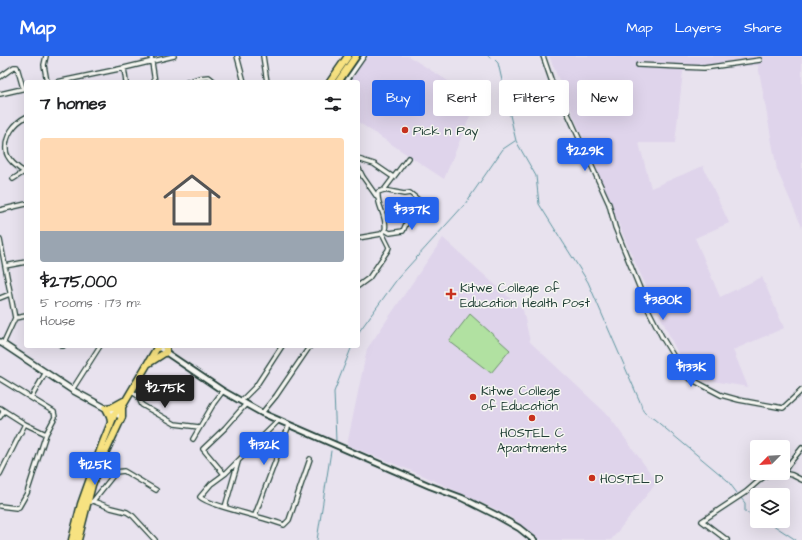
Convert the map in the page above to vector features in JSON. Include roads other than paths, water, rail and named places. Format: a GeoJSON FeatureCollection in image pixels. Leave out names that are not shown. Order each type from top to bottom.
{"type":"FeatureCollection","features":[{"type":"Feature","properties":{"kind":"highway"},"geometry":{"type":"LineString","coordinates":[[331,80],[348,56]]}},
{"type":"Feature","properties":{"kind":"highway"},"geometry":{"type":"LineString","coordinates":[[339,80],[356,56]]}},
{"type":"Feature","properties":{"kind":"highway"},"geometry":{"type":"LineString","coordinates":[[72,540],[81,504],[115,413],[123,404],[157,348]]}},
{"type":"Feature","properties":{"kind":"highway"},"geometry":{"type":"LineString","coordinates":[[147,364],[166,349]]}},
{"type":"Feature","properties":{"kind":"highway"},"geometry":{"type":"LineString","coordinates":[[111,424],[110,416],[106,408],[123,404]]}},
{"type":"Feature","properties":{"kind":"highway"},"geometry":{"type":"LineString","coordinates":[[78,540],[99,466],[122,416],[123,404]]}},
{"type":"Feature","properties":{"kind":"main road"},"geometry":{"type":"LineString","coordinates":[[1,343],[72,390],[122,416]]}},
{"type":"Feature","properties":{"kind":"street"},"geometry":{"type":"LineString","coordinates":[[46,56],[44,65],[47,80]]}},
{"type":"Feature","properties":{"kind":"street"},"geometry":{"type":"LineString","coordinates":[[151,56],[155,80]]}},
{"type":"Feature","properties":{"kind":"street"},"geometry":{"type":"LineString","coordinates":[[68,80],[174,56]]}},
{"type":"Feature","properties":{"kind":"street"},"geometry":{"type":"LineString","coordinates":[[237,56],[243,80]]}},
{"type":"Feature","properties":{"kind":"street"},"geometry":{"type":"LineString","coordinates":[[263,56],[267,80]]}},
{"type":"Feature","properties":{"kind":"street"},"geometry":{"type":"LineString","coordinates":[[347,80],[364,56]]}},
{"type":"Feature","properties":{"kind":"street"},"geometry":{"type":"LineString","coordinates":[[543,56],[555,91],[584,148],[609,204],[617,233],[646,304],[662,336],[683,372],[687,377],[721,395],[783,408],[802,390]]}},
{"type":"Feature","properties":{"kind":"street"},"geometry":{"type":"LineString","coordinates":[[638,65],[704,68],[760,60]]}},
{"type":"Feature","properties":{"kind":"street"},"geometry":{"type":"LineString","coordinates":[[0,77],[14,67],[17,67],[24,85]]}},
{"type":"Feature","properties":{"kind":"street"},"geometry":{"type":"LineString","coordinates":[[124,68],[126,80]]}},
{"type":"Feature","properties":{"kind":"street"},"geometry":{"type":"LineString","coordinates":[[193,80],[209,77],[213,80]]}},
{"type":"Feature","properties":{"kind":"street"},"geometry":{"type":"LineString","coordinates":[[0,94],[24,88]]}},
{"type":"Feature","properties":{"kind":"street"},"geometry":{"type":"LineString","coordinates":[[24,118],[17,122],[13,127],[8,138],[6,151],[10,160],[24,172]]}},
{"type":"Feature","properties":{"kind":"street"},"geometry":{"type":"LineString","coordinates":[[0,152],[6,151]]}},
{"type":"Feature","properties":{"kind":"street"},"geometry":{"type":"LineString","coordinates":[[384,190],[408,158]]}},
{"type":"Feature","properties":{"kind":"street"},"geometry":{"type":"LineString","coordinates":[[360,160],[374,164],[393,177]]}},
{"type":"Feature","properties":{"kind":"street"},"geometry":{"type":"LineString","coordinates":[[360,171],[363,178],[378,197],[385,222],[383,232],[388,246],[388,250],[368,279],[360,285]]}},
{"type":"Feature","properties":{"kind":"street"},"geometry":{"type":"LineString","coordinates":[[13,179],[24,174]]}},
{"type":"Feature","properties":{"kind":"street"},"geometry":{"type":"LineString","coordinates":[[360,238],[383,232],[390,233],[403,231],[409,217],[421,202],[410,193],[404,194],[384,190],[378,192],[378,197]]}},
{"type":"Feature","properties":{"kind":"street"},"geometry":{"type":"LineString","coordinates":[[0,210],[24,204]]}},
{"type":"Feature","properties":{"kind":"street"},"geometry":{"type":"LineString","coordinates":[[0,240],[15,318],[1,343]]}},
{"type":"Feature","properties":{"kind":"street"},"geometry":{"type":"LineString","coordinates":[[5,266],[24,262]]}},
{"type":"Feature","properties":{"kind":"street"},"geometry":{"type":"LineString","coordinates":[[0,298],[10,294]]}},
{"type":"Feature","properties":{"kind":"street"},"geometry":{"type":"LineString","coordinates":[[15,318],[24,316]]}},
{"type":"Feature","properties":{"kind":"street"},"geometry":{"type":"LineString","coordinates":[[72,390],[99,348]]}},
{"type":"Feature","properties":{"kind":"street"},"geometry":{"type":"LineString","coordinates":[[241,401],[256,386],[281,348]]}},
{"type":"Feature","properties":{"kind":"street"},"geometry":{"type":"LineString","coordinates":[[262,413],[276,396],[309,348]]}},
{"type":"Feature","properties":{"kind":"street"},"geometry":{"type":"LineString","coordinates":[[166,349],[223,391],[262,413],[430,486],[462,498],[519,528],[534,540]]}},
{"type":"Feature","properties":{"kind":"street"},"geometry":{"type":"LineString","coordinates":[[31,398],[46,372]]}},
{"type":"Feature","properties":{"kind":"street"},"geometry":{"type":"LineString","coordinates":[[0,379],[55,414],[56,417],[46,434],[20,507],[0,506]]}},
{"type":"Feature","properties":{"kind":"street"},"geometry":{"type":"LineString","coordinates":[[131,391],[138,396],[142,405],[175,424],[199,427]]}},
{"type":"Feature","properties":{"kind":"street"},"geometry":{"type":"LineString","coordinates":[[193,439],[214,403],[223,391]]}},
{"type":"Feature","properties":{"kind":"street"},"geometry":{"type":"LineString","coordinates":[[224,474],[203,450],[246,404]]}},
{"type":"Feature","properties":{"kind":"street"},"geometry":{"type":"LineString","coordinates":[[0,417],[2,410],[25,424],[46,434]]}},
{"type":"Feature","properties":{"kind":"street"},"geometry":{"type":"LineString","coordinates":[[278,421],[224,474],[211,484],[200,497],[202,500],[284,524],[289,520],[310,459]]}},
{"type":"Feature","properties":{"kind":"street"},"geometry":{"type":"LineString","coordinates":[[0,474],[25,424]]}},
{"type":"Feature","properties":{"kind":"street"},"geometry":{"type":"LineString","coordinates":[[255,515],[289,425]]}},
{"type":"Feature","properties":{"kind":"street"},"geometry":{"type":"LineString","coordinates":[[790,463],[802,448]]}},
{"type":"Feature","properties":{"kind":"street"},"geometry":{"type":"LineString","coordinates":[[225,507],[238,460]]}},
{"type":"Feature","properties":{"kind":"street"},"geometry":{"type":"LineString","coordinates":[[87,504],[93,500],[116,472],[119,471],[124,471],[156,490]]}},
{"type":"Feature","properties":{"kind":"street"},"geometry":{"type":"LineString","coordinates":[[790,475],[802,480]]}},
{"type":"Feature","properties":{"kind":"street"},"geometry":{"type":"LineString","coordinates":[[727,540],[702,521],[746,492],[760,480]]}},
{"type":"Feature","properties":{"kind":"street"},"geometry":{"type":"LineString","coordinates":[[93,500],[111,508],[127,512],[133,516],[155,540]]}},
{"type":"Feature","properties":{"kind":"waterway"},"geometry":{"type":"LineString","coordinates":[[495,60],[498,63],[516,141],[536,176],[539,204],[588,282],[641,404],[642,410],[727,480],[737,493]]}},
{"type":"Feature","properties":{"kind":"waterway"},"geometry":{"type":"LineString","coordinates":[[360,330],[398,278],[465,204],[503,149],[515,141]]}},
{"type":"Feature","properties":{"kind":"waterway"},"geometry":{"type":"LineString","coordinates":[[336,441],[334,392],[351,348]]}},
{"type":"Feature","properties":{"kind":"waterway"},"geometry":{"type":"LineString","coordinates":[[317,540],[331,451]]}},
{"type":"Feature","properties":{"kind":"waterway"},"geometry":{"type":"LineString","coordinates":[[741,498],[745,503],[745,512],[750,514]]}},
{"type":"Feature","properties":{"kind":"waterway"},"geometry":{"type":"LineString","coordinates":[[778,528],[796,540]]}},
{"type":"Feature","properties":{"kind":"place","name":"Pick n Pay"},"geometry":{"type":"Point","coordinates":[405,130]}},
{"type":"Feature","properties":{"kind":"place","name":"Kitwe College of Education Health Post"},"geometry":{"type":"Point","coordinates":[451,294]}},
{"type":"Feature","properties":{"kind":"place","name":"Kitwe College of Education"},"geometry":{"type":"Point","coordinates":[473,397]}},
{"type":"Feature","properties":{"kind":"place","name":"HOSTEL C Apartments"},"geometry":{"type":"Point","coordinates":[532,418]}},
{"type":"Feature","properties":{"kind":"place","name":"HOSTEL D"},"geometry":{"type":"Point","coordinates":[592,478]}}]}
